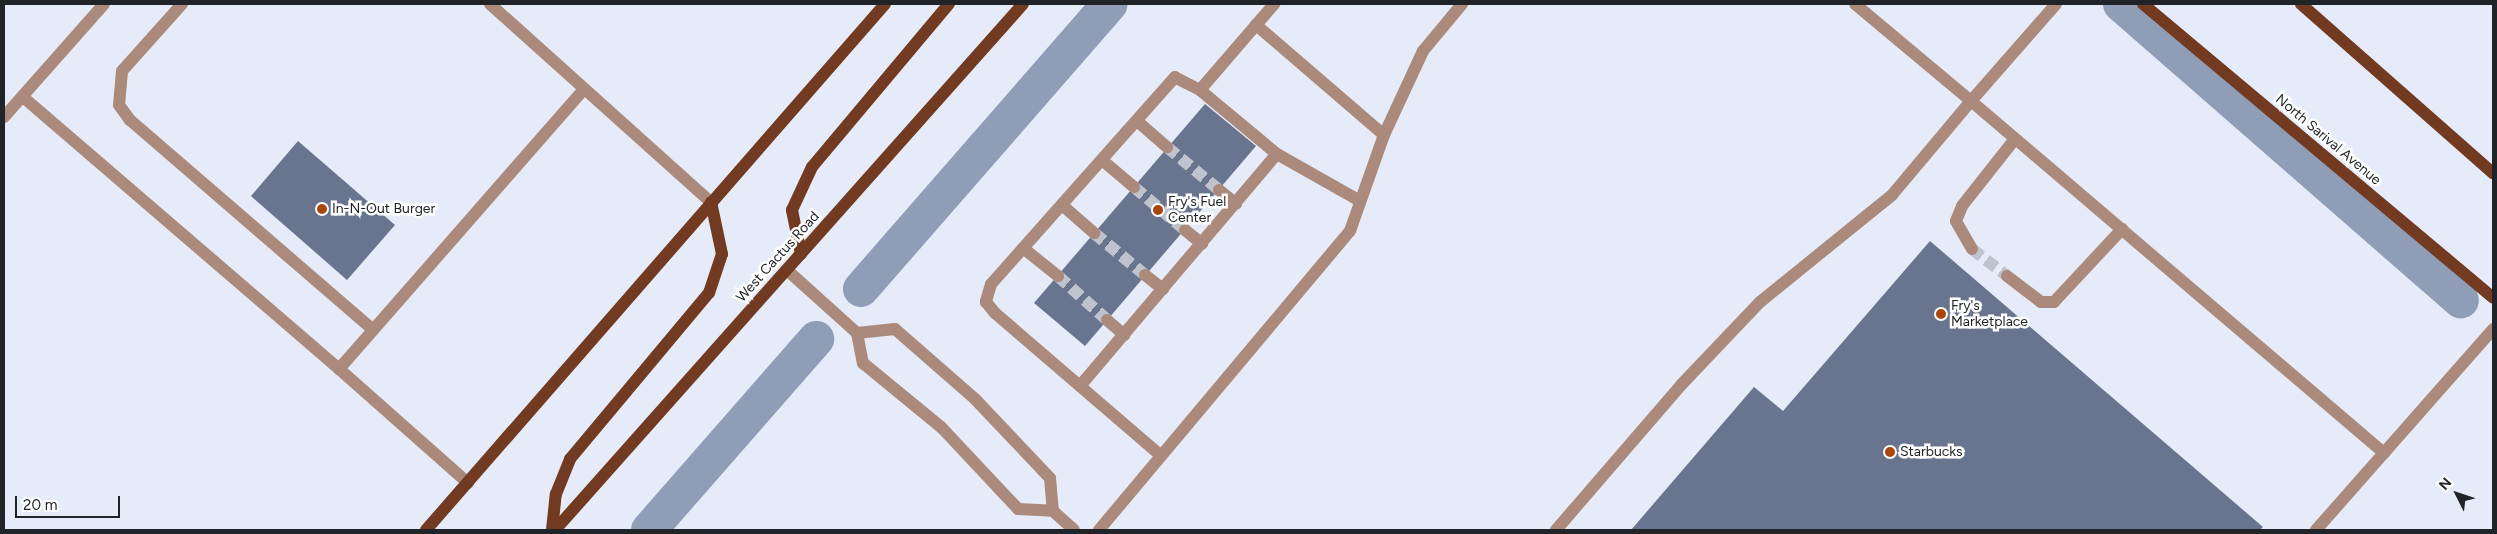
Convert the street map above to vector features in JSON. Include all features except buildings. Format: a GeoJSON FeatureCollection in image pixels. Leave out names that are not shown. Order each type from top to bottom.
{"type":"FeatureCollection","features":[{"type":"Feature","properties":{"kind":"main road"},"geometry":{"type":"LineString","coordinates":[[426,530],[885,4]]}},
{"type":"Feature","properties":{"kind":"main road"},"geometry":{"type":"LineString","coordinates":[[801,254],[792,210],[812,167],[949,4]]}},
{"type":"Feature","properties":{"kind":"main road","name":"West Cactus Road"},"geometry":{"type":"LineString","coordinates":[[554,530],[1023,4]]}},
{"type":"Feature","properties":{"kind":"main road","name":"North Sarival Avenue"},"geometry":{"type":"LineString","coordinates":[[2143,4],[2493,298]]}},
{"type":"Feature","properties":{"kind":"main road"},"geometry":{"type":"LineString","coordinates":[[2301,4],[2493,173]]}},
{"type":"Feature","properties":{"kind":"main road"},"geometry":{"type":"LineString","coordinates":[[554,530],[556,494],[570,459],[709,293],[722,254],[712,202]]}},
{"type":"Feature","properties":{"kind":"lane"},"geometry":{"type":"LineString","coordinates":[[4,117],[104,4]]}},
{"type":"Feature","properties":{"kind":"lane"},"geometry":{"type":"LineString","coordinates":[[182,4],[122,71],[119,105],[130,120],[373,330]]}},
{"type":"Feature","properties":{"kind":"lane"},"geometry":{"type":"LineString","coordinates":[[490,4],[712,202]]}},
{"type":"Feature","properties":{"kind":"lane"},"geometry":{"type":"LineString","coordinates":[[1200,90],[1274,4]]}},
{"type":"Feature","properties":{"kind":"lane"},"geometry":{"type":"LineString","coordinates":[[1099,530],[1350,231],[1384,135],[1423,51],[1462,4]]}},
{"type":"Feature","properties":{"kind":"lane"},"geometry":{"type":"LineString","coordinates":[[1856,4],[2384,453]]}},
{"type":"Feature","properties":{"kind":"lane"},"geometry":{"type":"LineString","coordinates":[[1556,530],[1681,385],[1760,302],[1892,195],[2056,4]]}},
{"type":"Feature","properties":{"kind":"lane"},"geometry":{"type":"LineString","coordinates":[[1256,25],[1384,135]]}},
{"type":"Feature","properties":{"kind":"lane"},"geometry":{"type":"LineString","coordinates":[[1161,456],[986,302],[991,284],[1175,78],[1200,90],[1277,154],[1360,201]]}},
{"type":"Feature","properties":{"kind":"lane"},"geometry":{"type":"LineString","coordinates":[[339,369],[584,89]]}},
{"type":"Feature","properties":{"kind":"lane"},"geometry":{"type":"LineString","coordinates":[[23,97],[339,369],[468,483]]}},
{"type":"Feature","properties":{"kind":"lane"},"geometry":{"type":"LineString","coordinates":[[1137,121],[1167,147]]}},
{"type":"Feature","properties":{"kind":"lane"},"geometry":{"type":"LineString","coordinates":[[1972,249],[1956,221],[1962,206],[2015,139]]}},
{"type":"Feature","properties":{"kind":"lane"},"geometry":{"type":"LineString","coordinates":[[1080,386],[1277,154]]}},
{"type":"Feature","properties":{"kind":"lane"},"geometry":{"type":"LineString","coordinates":[[1102,160],[1134,187]]}},
{"type":"Feature","properties":{"kind":"lane"},"geometry":{"type":"LineString","coordinates":[[1219,190],[1236,204]]}},
{"type":"Feature","properties":{"kind":"lane"},"geometry":{"type":"LineString","coordinates":[[1062,205],[1094,233]]}},
{"type":"Feature","properties":{"kind":"lane"},"geometry":{"type":"LineString","coordinates":[[2007,276],[2041,302],[2054,302],[2122,229]]}},
{"type":"Feature","properties":{"kind":"lane"},"geometry":{"type":"LineString","coordinates":[[1185,230],[1202,244]]}},
{"type":"Feature","properties":{"kind":"lane"},"geometry":{"type":"LineString","coordinates":[[1023,248],[1058,276]]}},
{"type":"Feature","properties":{"kind":"lane"},"geometry":{"type":"LineString","coordinates":[[787,270],[857,333],[863,363],[942,428],[1018,509],[1053,511],[1074,530]]}},
{"type":"Feature","properties":{"kind":"lane"},"geometry":{"type":"LineString","coordinates":[[1145,276],[1163,289]]}},
{"type":"Feature","properties":{"kind":"lane"},"geometry":{"type":"LineString","coordinates":[[1107,320],[1124,335]]}},
{"type":"Feature","properties":{"kind":"lane"},"geometry":{"type":"LineString","coordinates":[[857,333],[895,329],[975,399],[1050,478],[1053,511]]}},
{"type":"Feature","properties":{"kind":"lane"},"geometry":{"type":"LineString","coordinates":[[2316,530],[2493,329]]}},
{"type":"Feature","properties":{"kind":"waterway"},"geometry":{"type":"LineString","coordinates":[[861,289],[1110,4]]}},
{"type":"Feature","properties":{"kind":"waterway"},"geometry":{"type":"LineString","coordinates":[[2121,4],[2461,301]]}},
{"type":"Feature","properties":{"kind":"waterway"},"geometry":{"type":"LineString","coordinates":[[649,530],[816,339]]}},
{"type":"Feature","properties":{"kind":"tunnel"},"geometry":{"type":"LineString","coordinates":[[1167,147],[1219,190]]}},
{"type":"Feature","properties":{"kind":"tunnel"},"geometry":{"type":"LineString","coordinates":[[1134,187],[1185,230]]}},
{"type":"Feature","properties":{"kind":"tunnel"},"geometry":{"type":"LineString","coordinates":[[1094,233],[1145,275]]}},
{"type":"Feature","properties":{"kind":"tunnel"},"geometry":{"type":"LineString","coordinates":[[1972,249],[2007,276]]}},
{"type":"Feature","properties":{"kind":"tunnel"},"geometry":{"type":"LineString","coordinates":[[1058,276],[1107,320]]}},
{"type":"Feature","properties":{"kind":"place","name":"In-N-Out Burger"},"geometry":{"type":"Point","coordinates":[322,209]}},
{"type":"Feature","properties":{"kind":"place","name":"Fry's Fuel Center"},"geometry":{"type":"Point","coordinates":[1158,210]}},
{"type":"Feature","properties":{"kind":"place","name":"Fry's Marketplace"},"geometry":{"type":"Point","coordinates":[1941,314]}},
{"type":"Feature","properties":{"kind":"place","name":"Starbucks"},"geometry":{"type":"Point","coordinates":[1890,452]}}]}
